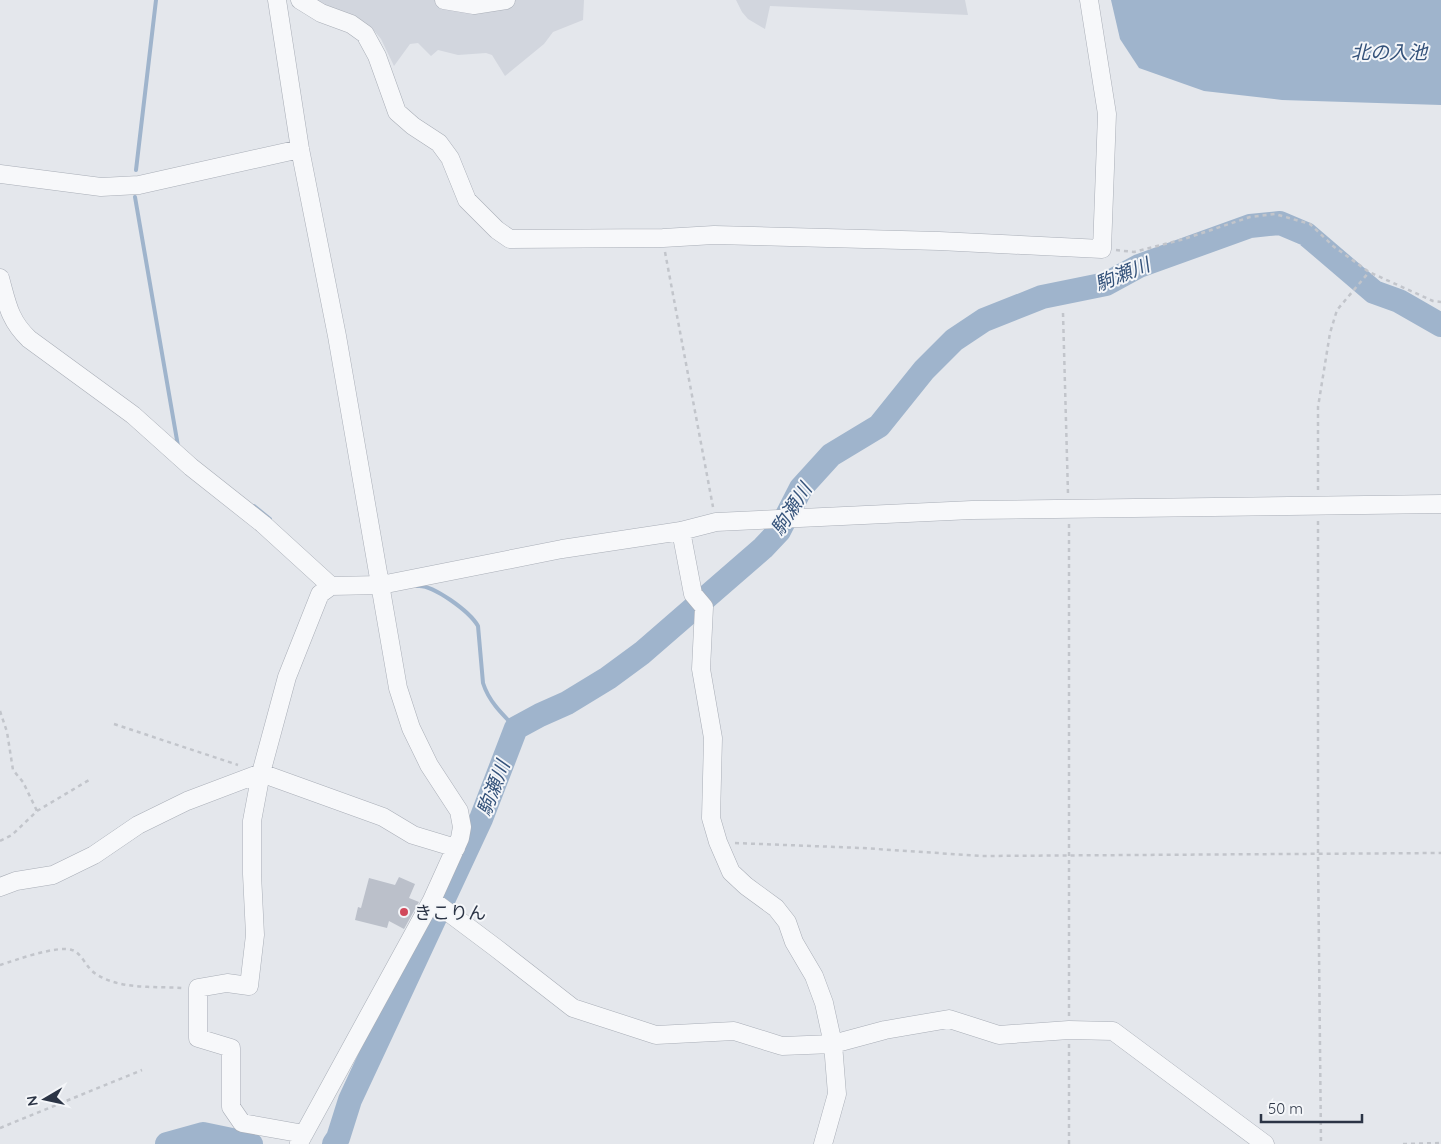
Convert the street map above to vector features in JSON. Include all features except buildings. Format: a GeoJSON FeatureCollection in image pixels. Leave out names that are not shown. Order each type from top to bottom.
{"type":"FeatureCollection","features":[{"type":"Feature","properties":{"kind":"street"},"geometry":{"type":"LineString","coordinates":[[277,0],[300,150],[337,336],[381,585],[398,688],[411,728],[429,765],[459,811],[462,827],[456,848],[432,900],[301,1139],[242,1123],[231,1107],[231,1048],[198,1038],[198,988],[227,983],[249,986],[255,935],[252,821],[261,773],[287,676],[320,594],[331,586],[381,585],[562,549],[681,530],[716,522],[972,510],[1441,504]]}},
{"type":"Feature","properties":{"kind":"street"},"geometry":{"type":"LineString","coordinates":[[444,0],[474,5],[506,0]]}},
{"type":"Feature","properties":{"kind":"street"},"geometry":{"type":"LineString","coordinates":[[309,2],[322,13],[351,24],[365,34],[377,56],[397,112],[413,126],[439,143],[450,158],[467,200],[497,230],[510,239],[663,238],[714,235],[939,241],[1102,249],[1107,114],[1089,0]]}},
{"type":"Feature","properties":{"kind":"street"},"geometry":{"type":"LineString","coordinates":[[0,174],[101,187],[140,186],[300,150]]}},
{"type":"Feature","properties":{"kind":"street"},"geometry":{"type":"LineString","coordinates":[[0,278],[11,317],[18,329],[29,340],[133,415],[190,467],[263,524],[331,586]]}},
{"type":"Feature","properties":{"kind":"street"},"geometry":{"type":"LineString","coordinates":[[681,530],[693,594],[699,601],[701,669],[713,738],[711,818],[718,842],[731,872],[746,886],[776,908],[787,922],[794,942],[814,976],[821,994],[833,1044],[837,1094],[823,1144]]}},
{"type":"Feature","properties":{"kind":"street"},"geometry":{"type":"LineString","coordinates":[[0,887],[31,878],[43,878],[53,875],[94,855],[138,825],[187,801],[261,773],[383,816],[414,835],[456,848]]}},
{"type":"Feature","properties":{"kind":"street"},"geometry":{"type":"LineString","coordinates":[[432,900],[573,1008],[656,1035],[734,1031],[782,1046],[833,1044],[885,1030],[949,1018],[998,1035],[1070,1030],[1113,1031],[1265,1144]]}},
{"type":"Feature","properties":{"kind":"path"},"geometry":{"type":"LineString","coordinates":[[1102,249],[1134,252],[1184,239],[1250,217],[1275,214],[1310,224],[1333,246],[1369,272],[1434,302],[1441,302]]}},
{"type":"Feature","properties":{"kind":"path"},"geometry":{"type":"LineString","coordinates":[[663,238],[716,522]]}},
{"type":"Feature","properties":{"kind":"path"},"geometry":{"type":"LineString","coordinates":[[1321,1144],[1318,854],[1318,407],[1330,333],[1337,310],[1369,272]]}},
{"type":"Feature","properties":{"kind":"path"},"geometry":{"type":"LineString","coordinates":[[1063,313],[1069,509],[1069,1144]]}},
{"type":"Feature","properties":{"kind":"path"},"geometry":{"type":"LineString","coordinates":[[0,712],[7,732],[13,770],[23,782],[37,811]]}},
{"type":"Feature","properties":{"kind":"path"},"geometry":{"type":"LineString","coordinates":[[114,724],[261,773]]}},
{"type":"Feature","properties":{"kind":"path"},"geometry":{"type":"LineString","coordinates":[[0,841],[12,835],[37,811],[89,780]]}},
{"type":"Feature","properties":{"kind":"path"},"geometry":{"type":"LineString","coordinates":[[718,842],[862,848],[982,856],[1441,853]]}},
{"type":"Feature","properties":{"kind":"path"},"geometry":{"type":"LineString","coordinates":[[0,965],[49,951],[67,949],[80,955],[88,969],[108,982],[198,988]]}},
{"type":"Feature","properties":{"kind":"path"},"geometry":{"type":"LineString","coordinates":[[0,1128],[142,1070]]}},
{"type":"Feature","properties":{"kind":"path"},"geometry":{"type":"LineString","coordinates":[[1404,1144],[1441,1143]]}},
{"type":"Feature","properties":{"kind":"shaded area"},"geometry":{"type":"Polygon","coordinates":[[[316,0],[584,0],[583,20],[553,32],[544,44],[505,76],[492,55],[486,53],[458,55],[438,50],[431,56],[418,43],[410,44],[394,66],[381,39],[371,27],[357,17],[316,0]]]}},
{"type":"Feature","properties":{"kind":"shaded area"},"geometry":{"type":"Polygon","coordinates":[[[736,0],[965,0],[968,15],[770,6],[765,29],[748,19],[736,0]]]}},
{"type":"Feature","properties":{"kind":"water","name":"北の入池"},"geometry":{"type":"Polygon","coordinates":[[[1111,0],[1441,0],[1441,105],[1282,100],[1204,91],[1139,68],[1120,39],[1111,0]]]}},
{"type":"Feature","properties":{"kind":"waterway"},"geometry":{"type":"LineString","coordinates":[[136,170],[156,0]]}},
{"type":"Feature","properties":{"kind":"waterway"},"geometry":{"type":"LineString","coordinates":[[135,197],[178,446]]}},
{"type":"Feature","properties":{"kind":"waterway","name":"駒瀬川"},"geometry":{"type":"LineString","coordinates":[[334,1144],[338,1138],[350,1100],[481,819],[516,728],[567,703],[608,678],[642,653],[763,548],[779,531],[801,488],[831,455],[879,426],[924,370],[954,340],[984,320],[1042,297],[1106,284],[1139,266],[1250,226],[1280,223],[1306,234],[1374,292],[1399,301],[1441,325]]}},
{"type":"Feature","properties":{"kind":"waterway"},"geometry":{"type":"LineString","coordinates":[[254,506],[270,519]]}},
{"type":"Feature","properties":{"kind":"waterway"},"geometry":{"type":"LineString","coordinates":[[417,586],[432,589],[441,594],[474,620],[478,626],[483,683],[501,713],[516,728]]}},
{"type":"Feature","properties":{"kind":"waterway","name":"駒瀬川"},"geometry":{"type":"LineString","coordinates":[[167,1144],[203,1134],[251,1144]]}},
{"type":"Feature","properties":{"kind":"place","name":"きこりん"},"geometry":{"type":"Point","coordinates":[404,912]}}]}
